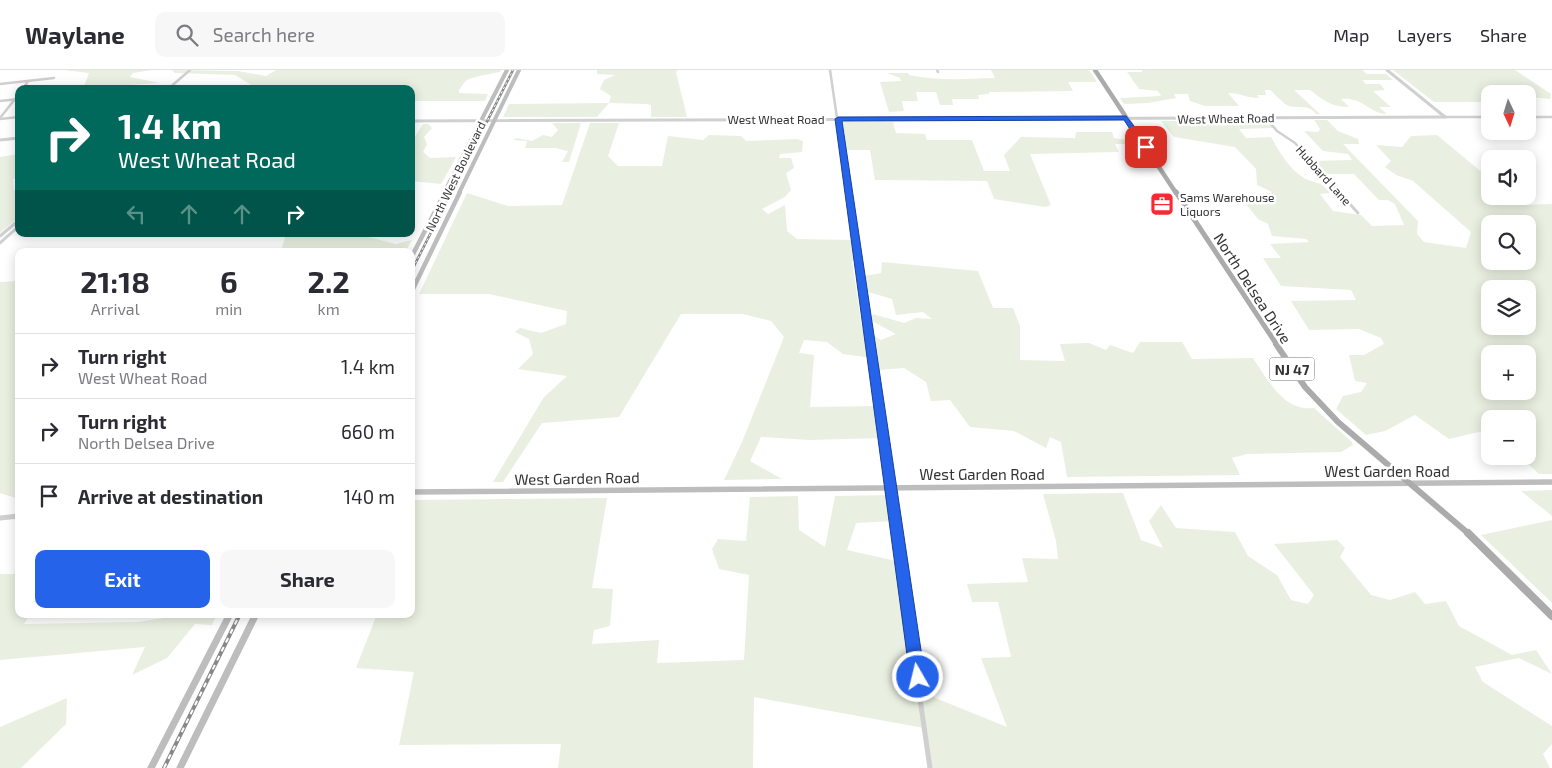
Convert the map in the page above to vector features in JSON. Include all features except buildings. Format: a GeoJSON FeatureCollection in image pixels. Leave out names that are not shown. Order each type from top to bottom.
{"type":"FeatureCollection","features":[{"type":"Feature","properties":{"kind":"main road"},"geometry":{"type":"LineString","coordinates":[[415,250],[507,70]]}},
{"type":"Feature","properties":{"kind":"main road","name":"North West Boulevard"},"geometry":{"type":"LineString","coordinates":[[415,285],[519,70]]}},
{"type":"Feature","properties":{"kind":"main road","name":"North Delsea Drive"},"geometry":{"type":"LineString","coordinates":[[1095,70],[1305,387],[1338,422],[1412,482],[1457,522],[1552,616]]}},
{"type":"Feature","properties":{"kind":"main road","name":"West Garden Road"},"geometry":{"type":"LineString","coordinates":[[415,492],[1552,482]]}},
{"type":"Feature","properties":{"kind":"main road"},"geometry":{"type":"LineString","coordinates":[[151,768],[228,618]]}},
{"type":"Feature","properties":{"kind":"main road"},"geometry":{"type":"LineString","coordinates":[[180,768],[254,618]]}},
{"type":"Feature","properties":{"kind":"street"},"geometry":{"type":"LineString","coordinates":[[173,85],[190,70]]}},
{"type":"Feature","properties":{"kind":"street"},"geometry":{"type":"LineString","coordinates":[[830,70],[864,314],[892,487],[930,768]]}},
{"type":"Feature","properties":{"kind":"street"},"geometry":{"type":"LineString","coordinates":[[1387,70],[1445,117]]}},
{"type":"Feature","properties":{"kind":"street"},"geometry":{"type":"LineString","coordinates":[[0,84],[54,78]]}},
{"type":"Feature","properties":{"kind":"street"},"geometry":{"type":"LineString","coordinates":[[26,85],[28,81]]}},
{"type":"Feature","properties":{"kind":"street"},"geometry":{"type":"LineString","coordinates":[[0,101],[15,99]]}},
{"type":"Feature","properties":{"kind":"street"},"geometry":{"type":"LineString","coordinates":[[0,118],[15,101]]}},
{"type":"Feature","properties":{"kind":"street"},"geometry":{"type":"LineString","coordinates":[[0,118],[15,117]]}},
{"type":"Feature","properties":{"kind":"street","name":"West Wheat Road"},"geometry":{"type":"LineString","coordinates":[[415,121],[1481,117]]}},
{"type":"Feature","properties":{"kind":"street"},"geometry":{"type":"LineString","coordinates":[[1536,117],[1552,117]]}},
{"type":"Feature","properties":{"kind":"street","name":"Hubbard Lane"},"geometry":{"type":"LineString","coordinates":[[1266,118],[1278,131],[1295,143],[1358,213]]}},
{"type":"Feature","properties":{"kind":"street"},"geometry":{"type":"LineString","coordinates":[[0,140],[15,138]]}},
{"type":"Feature","properties":{"kind":"street"},"geometry":{"type":"LineString","coordinates":[[0,236],[15,223]]}},
{"type":"Feature","properties":{"kind":"street"},"geometry":{"type":"LineString","coordinates":[[0,243],[15,230]]}},
{"type":"Feature","properties":{"kind":"street"},"geometry":{"type":"LineString","coordinates":[[0,518],[15,516]]}},
{"type":"Feature","properties":{"kind":"green space"},"geometry":{"type":"Polygon","coordinates":[[[64,70],[152,70],[133,73],[130,77],[160,83],[84,85],[89,73],[64,70]]]}},
{"type":"Feature","properties":{"kind":"green space"},"geometry":{"type":"Polygon","coordinates":[[[172,70],[238,71],[266,76],[276,70],[501,70],[500,72],[467,80],[459,90],[459,93],[488,94],[485,101],[415,101],[415,85],[251,85],[235,75],[175,73],[172,70]]]}},
{"type":"Feature","properties":{"kind":"green space"},"geometry":{"type":"Polygon","coordinates":[[[597,70],[678,70],[676,72],[687,117],[651,117],[651,105],[609,103],[611,96],[600,89],[604,80],[615,75],[597,74],[597,70]]]}},
{"type":"Feature","properties":{"kind":"green space"},"geometry":{"type":"Polygon","coordinates":[[[991,70],[1089,70],[1097,82],[1068,82],[1073,91],[989,92],[989,94],[978,95],[979,99],[952,99],[953,105],[940,105],[936,92],[916,92],[918,101],[902,101],[904,111],[889,112],[880,82],[901,81],[900,78],[887,73],[908,73],[909,75],[920,77],[941,79],[995,78],[991,70]]]}},
{"type":"Feature","properties":{"kind":"green space"},"geometry":{"type":"Polygon","coordinates":[[[1142,70],[1362,70],[1367,74],[1386,74],[1393,80],[1362,80],[1366,84],[1380,84],[1385,90],[1373,91],[1391,107],[1379,107],[1387,114],[1381,113],[1349,99],[1341,99],[1349,107],[1337,106],[1323,100],[1310,90],[1294,90],[1320,114],[1316,114],[1307,108],[1287,105],[1270,90],[1265,90],[1266,95],[1257,95],[1259,98],[1228,93],[1239,106],[1205,106],[1190,101],[1188,94],[1174,94],[1176,98],[1148,103],[1124,104],[1120,98],[1161,96],[1158,91],[1139,89],[1127,72],[1142,72],[1142,70]]]}},
{"type":"Feature","properties":{"kind":"green space"},"geometry":{"type":"Polygon","coordinates":[[[1393,70],[1515,70],[1551,94],[1550,99],[1536,98],[1536,85],[1481,85],[1481,102],[1434,102],[1393,70]]]}},
{"type":"Feature","properties":{"kind":"green space"},"geometry":{"type":"Polygon","coordinates":[[[609,103],[597,117],[503,117],[509,104],[609,103]]]}},
{"type":"Feature","properties":{"kind":"green space"},"geometry":{"type":"Polygon","coordinates":[[[1314,120],[1327,120],[1338,131],[1358,139],[1359,144],[1343,144],[1418,221],[1417,234],[1424,242],[1466,248],[1471,232],[1413,181],[1396,175],[1385,167],[1391,161],[1376,145],[1402,147],[1411,136],[1437,135],[1481,172],[1481,205],[1552,204],[1552,474],[1539,474],[1529,465],[1536,465],[1536,410],[1481,410],[1481,431],[1449,439],[1415,415],[1385,431],[1366,435],[1336,409],[1343,396],[1361,392],[1367,383],[1355,381],[1349,355],[1364,355],[1384,344],[1381,338],[1359,329],[1309,330],[1291,301],[1356,300],[1351,290],[1281,286],[1263,258],[1281,258],[1270,244],[1309,242],[1306,239],[1272,236],[1268,224],[1258,219],[1246,204],[1272,192],[1257,185],[1256,169],[1235,147],[1174,137],[1161,121],[1267,121],[1274,128],[1239,129],[1246,138],[1271,137],[1294,170],[1304,178],[1320,184],[1330,193],[1320,194],[1333,211],[1361,215],[1372,226],[1404,225],[1395,204],[1388,200],[1379,200],[1354,174],[1324,174],[1311,161],[1352,160],[1348,154],[1323,151],[1304,131],[1318,132],[1320,129],[1314,120]]]}},
{"type":"Feature","properties":{"kind":"green space"},"geometry":{"type":"Polygon","coordinates":[[[838,122],[893,122],[896,133],[925,134],[927,140],[972,140],[984,171],[1010,171],[1004,155],[1021,137],[1075,138],[1076,132],[1112,132],[1114,138],[1126,140],[1126,144],[1115,144],[1119,152],[1030,154],[1051,205],[1046,207],[994,199],[987,181],[875,180],[870,150],[842,150],[838,122]]]}},
{"type":"Feature","properties":{"kind":"green space"},"geometry":{"type":"Polygon","coordinates":[[[552,123],[581,123],[569,162],[562,162],[568,151],[555,148],[525,148],[527,141],[513,140],[517,138],[532,141],[543,135],[552,137],[558,130],[552,123]]]}},
{"type":"Feature","properties":{"kind":"green space"},"geometry":{"type":"Polygon","coordinates":[[[590,123],[619,123],[608,156],[618,166],[662,166],[668,136],[703,140],[709,135],[741,136],[746,141],[797,139],[803,141],[802,152],[780,154],[779,158],[791,158],[794,168],[786,173],[791,190],[785,197],[762,209],[768,214],[785,205],[787,231],[797,239],[854,240],[857,260],[852,261],[862,328],[881,340],[896,334],[870,320],[873,314],[904,323],[916,318],[932,319],[923,312],[896,315],[892,299],[865,291],[864,276],[881,273],[882,262],[978,271],[993,308],[1013,308],[1020,326],[1020,360],[1065,361],[1060,344],[1089,343],[1106,350],[1110,345],[1133,353],[1140,342],[1182,342],[1192,359],[1253,358],[1271,385],[1285,400],[1303,408],[1314,408],[1353,445],[1341,452],[1247,454],[1232,458],[1240,475],[1067,477],[1061,442],[1050,437],[1046,448],[1014,431],[970,427],[950,400],[931,401],[926,382],[904,368],[879,370],[878,359],[843,354],[827,342],[804,340],[799,353],[814,355],[810,407],[878,406],[882,438],[809,440],[761,437],[750,461],[782,479],[724,480],[742,442],[784,337],[771,321],[743,314],[681,314],[619,417],[542,423],[503,482],[493,482],[544,397],[567,376],[518,369],[533,354],[529,339],[515,332],[520,328],[541,333],[566,324],[567,311],[489,294],[419,294],[467,193],[508,206],[562,205],[590,123]]]}},
{"type":"Feature","properties":{"kind":"green space"},"geometry":{"type":"Polygon","coordinates":[[[423,124],[428,124],[432,128],[424,137],[427,144],[423,152],[430,158],[456,157],[441,184],[415,181],[415,137],[423,124]]]}},
{"type":"Feature","properties":{"kind":"green space"},"geometry":{"type":"Polygon","coordinates":[[[15,155],[15,179],[13,179],[15,220],[0,233],[0,157],[15,155]]]}},
{"type":"Feature","properties":{"kind":"green space"},"geometry":{"type":"Polygon","coordinates":[[[285,237],[368,237],[396,244],[412,240],[408,248],[282,248],[285,237]]]}},
{"type":"Feature","properties":{"kind":"green space"},"geometry":{"type":"Polygon","coordinates":[[[15,281],[15,498],[0,493],[0,282],[15,281]]]}},
{"type":"Feature","properties":{"kind":"green space"},"geometry":{"type":"Polygon","coordinates":[[[1552,490],[1552,516],[1521,491],[1552,490]]]}},
{"type":"Feature","properties":{"kind":"green space"},"geometry":{"type":"Polygon","coordinates":[[[1123,493],[1141,540],[1163,548],[1149,521],[1161,505],[1176,528],[1235,532],[1248,556],[1277,575],[1291,600],[1308,604],[1314,595],[1274,544],[1337,540],[1345,548],[1340,557],[1371,595],[1390,600],[1415,592],[1425,604],[1446,601],[1459,626],[1512,655],[1536,650],[1552,674],[1519,658],[1475,667],[1483,682],[1552,726],[1552,744],[1543,754],[1550,768],[930,768],[924,728],[754,697],[753,768],[558,768],[561,744],[399,745],[414,672],[356,668],[375,618],[415,618],[415,500],[607,498],[592,588],[613,589],[610,626],[594,630],[592,644],[659,640],[657,663],[744,660],[749,575],[719,569],[712,549],[718,539],[746,541],[750,497],[798,496],[799,530],[825,547],[835,496],[891,495],[894,521],[856,523],[847,550],[901,562],[918,691],[1007,727],[981,658],[1011,657],[998,602],[972,602],[967,584],[1028,582],[1022,558],[1058,559],[1056,541],[1043,494],[1123,493]]]}},
{"type":"Feature","properties":{"kind":"green space"},"geometry":{"type":"Polygon","coordinates":[[[1552,520],[1552,603],[1481,535],[1552,520]]]}},
{"type":"Feature","properties":{"kind":"green space"},"geometry":{"type":"Polygon","coordinates":[[[0,574],[15,574],[15,618],[28,618],[24,624],[137,622],[164,618],[215,618],[212,625],[195,624],[167,658],[132,675],[145,647],[0,660],[0,574]]]}},
{"type":"Feature","properties":{"kind":"green space"},"geometry":{"type":"Polygon","coordinates":[[[67,698],[66,724],[21,768],[0,768],[0,727],[67,698]]]}},
{"type":"Feature","properties":{"kind":"railway"},"geometry":{"type":"LineString","coordinates":[[415,264],[513,70]]}},
{"type":"Feature","properties":{"kind":"railway"},"geometry":{"type":"LineString","coordinates":[[164,768],[238,618]]}},
{"type":"Feature","properties":{"kind":"place","name":"Sams Warehouse Liquors"},"geometry":{"type":"Point","coordinates":[1162,204]}},
{"type":"Feature","properties":{"kind":"route"},"geometry":{"type":"LineString","coordinates":[[918,677],[892,487],[865,321],[838,119],[1126,118],[1146,147]]}}]}
